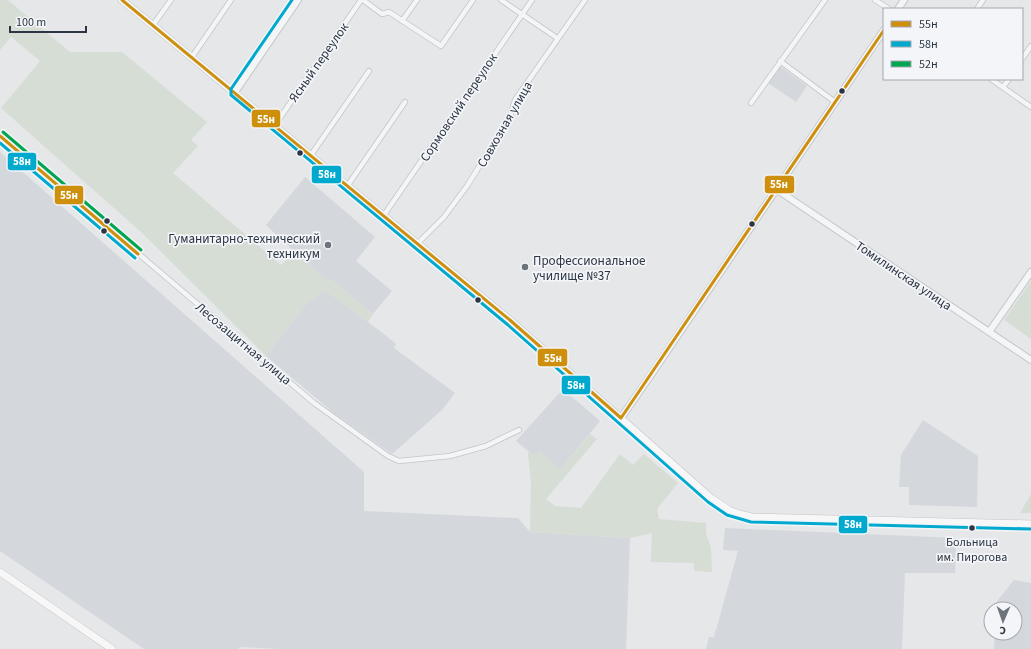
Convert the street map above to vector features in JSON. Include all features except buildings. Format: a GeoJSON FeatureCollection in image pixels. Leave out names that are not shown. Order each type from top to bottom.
{"type":"FeatureCollection","features":[{"type":"Feature","properties":{"kind":"main road"},"geometry":{"type":"LineString","coordinates":[[122,0],[384,214],[511,321],[711,498],[729,510],[747,516],[767,517],[1031,524]]}},
{"type":"Feature","properties":{"kind":"main road"},"geometry":{"type":"LineString","coordinates":[[0,572],[112,649]]}},
{"type":"Feature","properties":{"kind":"street"},"geometry":{"type":"LineString","coordinates":[[154,25],[171,0]]}},
{"type":"Feature","properties":{"kind":"street"},"geometry":{"type":"LineString","coordinates":[[192,57],[231,0]]}},
{"type":"Feature","properties":{"kind":"street"},"geometry":{"type":"LineString","coordinates":[[235,92],[298,0]]}},
{"type":"Feature","properties":{"kind":"street"},"geometry":{"type":"LineString","coordinates":[[362,0],[382,14],[389,12],[441,46],[473,0]]}},
{"type":"Feature","properties":{"kind":"street","name":"Ясный переулок"},"geometry":{"type":"LineString","coordinates":[[275,125],[362,0]]}},
{"type":"Feature","properties":{"kind":"street"},"geometry":{"type":"LineString","coordinates":[[402,21],[417,0]]}},
{"type":"Feature","properties":{"kind":"street"},"geometry":{"type":"LineString","coordinates":[[501,0],[557,38]]}},
{"type":"Feature","properties":{"kind":"street","name":"Сормовский переулок"},"geometry":{"type":"LineString","coordinates":[[384,214],[532,0]]}},
{"type":"Feature","properties":{"kind":"street","name":"Совхозная улица"},"geometry":{"type":"LineString","coordinates":[[418,243],[444,217],[467,186],[509,119],[515,100],[584,0]]}},
{"type":"Feature","properties":{"kind":"street"},"geometry":{"type":"LineString","coordinates":[[751,103],[825,0]]}},
{"type":"Feature","properties":{"kind":"street"},"geometry":{"type":"LineString","coordinates":[[875,0],[887,8]]}},
{"type":"Feature","properties":{"kind":"street"},"geometry":{"type":"LineString","coordinates":[[621,418],[883,31]]}},
{"type":"Feature","properties":{"kind":"street"},"geometry":{"type":"LineString","coordinates":[[1023,58],[1031,46]]}},
{"type":"Feature","properties":{"kind":"street"},"geometry":{"type":"LineString","coordinates":[[780,61],[835,102]]}},
{"type":"Feature","properties":{"kind":"street"},"geometry":{"type":"LineString","coordinates":[[311,155],[369,71]]}},
{"type":"Feature","properties":{"kind":"street"},"geometry":{"type":"LineString","coordinates":[[992,80],[1031,107]]}},
{"type":"Feature","properties":{"kind":"street"},"geometry":{"type":"LineString","coordinates":[[1003,87],[1008,80]]}},
{"type":"Feature","properties":{"kind":"street"},"geometry":{"type":"LineString","coordinates":[[348,185],[404,102]]}},
{"type":"Feature","properties":{"kind":"street","name":"Лесозащитная улица"},"geometry":{"type":"LineString","coordinates":[[0,136],[314,403],[388,456],[399,461],[450,456],[486,446],[519,430]]}},
{"type":"Feature","properties":{"kind":"street","name":"Томилинская улица"},"geometry":{"type":"LineString","coordinates":[[776,189],[1031,360]]}},
{"type":"Feature","properties":{"kind":"street"},"geometry":{"type":"LineString","coordinates":[[989,332],[1031,272]]}},
{"type":"Feature","properties":{"kind":"shaded area"},"geometry":{"type":"Polygon","coordinates":[[[0,0],[8,0],[70,52],[122,52],[207,122],[191,140],[198,146],[173,173],[281,265],[294,252],[325,280],[330,279],[373,314],[368,322],[325,291],[306,304],[266,356],[141,232],[1,108],[40,61],[11,37],[0,50],[0,0]]]}},
{"type":"Feature","properties":{"kind":"shaded area"},"geometry":{"type":"Polygon","coordinates":[[[780,66],[807,86],[796,102],[768,83],[780,66]]]}},
{"type":"Feature","properties":{"kind":"shaded area"},"geometry":{"type":"Polygon","coordinates":[[[0,152],[364,472],[364,511],[518,518],[530,532],[630,538],[626,649],[279,649],[241,647],[238,649],[144,649],[0,551],[0,152]]]}},
{"type":"Feature","properties":{"kind":"shaded area","name":"Гуманитарно-технический техникум"},"geometry":{"type":"Polygon","coordinates":[[[305,177],[375,237],[356,261],[392,291],[373,314],[330,279],[325,280],[266,225],[305,177]]]}},
{"type":"Feature","properties":{"kind":"shaded area"},"geometry":{"type":"Polygon","coordinates":[[[1031,281],[1031,339],[1004,320],[1031,281]]]}},
{"type":"Feature","properties":{"kind":"shaded area"},"geometry":{"type":"Polygon","coordinates":[[[325,290],[396,344],[394,348],[455,393],[442,410],[392,454],[335,414],[266,356],[306,304],[325,290]]]}},
{"type":"Feature","properties":{"kind":"shaded area"},"geometry":{"type":"Polygon","coordinates":[[[563,389],[600,421],[560,470],[539,451],[534,456],[516,441],[563,389]]]}},
{"type":"Feature","properties":{"kind":"shaded area"},"geometry":{"type":"Polygon","coordinates":[[[923,420],[978,456],[977,507],[909,505],[909,487],[899,487],[901,455],[923,420]]]}},
{"type":"Feature","properties":{"kind":"shaded area"},"geometry":{"type":"Polygon","coordinates":[[[590,434],[597,439],[546,499],[555,506],[581,508],[620,454],[633,465],[644,454],[678,483],[657,509],[659,519],[706,523],[706,533],[711,549],[712,572],[694,571],[694,563],[651,562],[652,533],[630,538],[530,532],[531,481],[529,452],[534,456],[539,450],[560,470],[590,434]]]}},
{"type":"Feature","properties":{"kind":"shaded area"},"geometry":{"type":"Polygon","coordinates":[[[1031,494],[1031,513],[1020,513],[1031,494]]]}},
{"type":"Feature","properties":{"kind":"shaded area"},"geometry":{"type":"Polygon","coordinates":[[[725,528],[956,538],[955,573],[905,573],[902,649],[706,649],[709,637],[714,637],[738,551],[723,550],[725,528]]]}},
{"type":"Feature","properties":{"kind":"shaded area"},"geometry":{"type":"Polygon","coordinates":[[[1014,580],[1031,583],[1031,649],[994,649],[994,641],[1023,641],[1023,601],[997,601],[1014,580]]]}},
{"type":"Feature","properties":{"kind":"transit line","name":"55н"},"geometry":{"type":"LineString","coordinates":[[122,0],[511,321],[621,418],[883,31]]}},
{"type":"Feature","properties":{"kind":"transit line","name":"58н"},"geometry":{"type":"LineString","coordinates":[[292,0],[231,89],[231,95],[508,325],[708,502],[727,515],[751,522],[1031,529]]}},
{"type":"Feature","properties":{"kind":"transit line","name":"52н"},"geometry":{"type":"LineString","coordinates":[[3,132],[141,250]]}},
{"type":"Feature","properties":{"kind":"transit line","name":"55н"},"geometry":{"type":"LineString","coordinates":[[0,136],[138,254]]}},
{"type":"Feature","properties":{"kind":"transit line","name":"58н"},"geometry":{"type":"LineString","coordinates":[[0,143],[135,258]]}},
{"type":"Feature","properties":{"kind":"place","name":"Гуманитарно-технический техникум"},"geometry":{"type":"Point","coordinates":[328,245]}},
{"type":"Feature","properties":{"kind":"place","name":"Профессиональное училище №37"},"geometry":{"type":"Point","coordinates":[525,267]}},
{"type":"Feature","properties":{"kind":"place","name":"Больница им. Пирогова"},"geometry":{"type":"Point","coordinates":[972,528]}}]}
